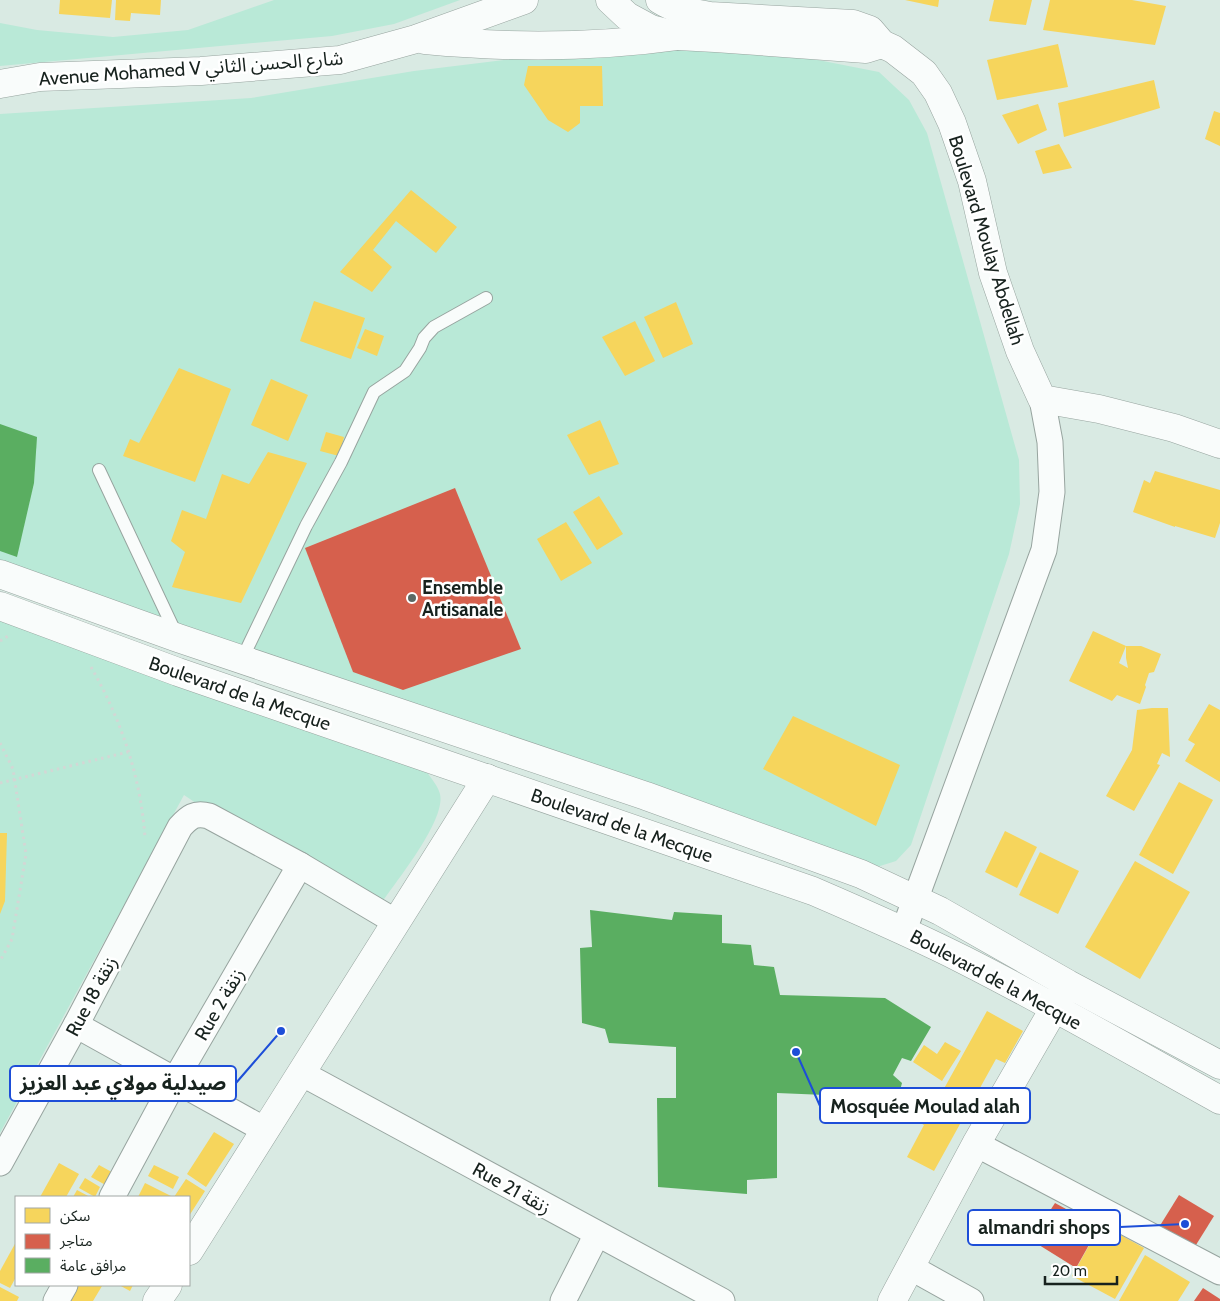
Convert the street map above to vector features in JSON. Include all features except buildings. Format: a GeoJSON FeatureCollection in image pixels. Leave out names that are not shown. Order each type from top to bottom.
{"type":"FeatureCollection","features":[{"type":"Feature","properties":{"kind":"main road","name":"Avenue Mohamed V شارع الحسن الثاني"},"geometry":{"type":"LineString","coordinates":[[0,84],[40,77],[201,71],[340,60],[416,39],[524,0]]}},
{"type":"Feature","properties":{"kind":"main road"},"geometry":{"type":"LineString","coordinates":[[610,0],[627,16],[651,29],[678,36]]}},
{"type":"Feature","properties":{"kind":"main road"},"geometry":{"type":"LineString","coordinates":[[660,0],[673,8],[710,16],[750,29]]}},
{"type":"Feature","properties":{"kind":"main road"},"geometry":{"type":"LineString","coordinates":[[416,39],[476,45],[574,46],[634,42],[750,29]]}},
{"type":"Feature","properties":{"kind":"main road","name":"Boulevard Moulay Abdellah"},"geometry":{"type":"LineString","coordinates":[[750,29],[866,49],[882,44],[893,49],[924,73],[938,93],[952,124],[972,181],[994,273],[1020,351],[1042,399]]}},
{"type":"Feature","properties":{"kind":"main road"},"geometry":{"type":"LineString","coordinates":[[1042,399],[1099,409],[1174,428],[1220,444]]}},
{"type":"Feature","properties":{"kind":"main road","name":"Boulevard de la Mecque"},"geometry":{"type":"LineString","coordinates":[[0,574],[178,638],[646,796],[861,874],[916,898],[1068,984],[1220,1066]]}},
{"type":"Feature","properties":{"kind":"main road","name":"Boulevard de la Mecque"},"geometry":{"type":"LineString","coordinates":[[0,606],[178,672],[813,891],[904,930],[964,960],[1220,1100]]}},
{"type":"Feature","properties":{"kind":"main road"},"geometry":{"type":"LineString","coordinates":[[190,1249],[396,922],[476,774],[478,738]]}},
{"type":"Feature","properties":{"kind":"main road"},"geometry":{"type":"LineString","coordinates":[[517,788],[530,756]]}},
{"type":"Feature","properties":{"kind":"main road"},"geometry":{"type":"LineString","coordinates":[[892,1301],[976,1144],[1068,984]]}},
{"type":"Feature","properties":{"kind":"main road"},"geometry":{"type":"LineString","coordinates":[[158,1301],[167,1286]]}},
{"type":"Feature","properties":{"kind":"street"},"geometry":{"type":"LineString","coordinates":[[904,930],[1044,550],[1052,492],[1050,442],[1042,399]]}},
{"type":"Feature","properties":{"kind":"street","name":"Rue 18 زنقة"},"geometry":{"type":"LineString","coordinates":[[0,1163],[76,1025],[180,827],[187,818],[195,814],[209,816],[300,865]]}},
{"type":"Feature","properties":{"kind":"street"},"geometry":{"type":"LineString","coordinates":[[300,865],[396,922]]}},
{"type":"Feature","properties":{"kind":"street","name":"Rue 2 زنقة"},"geometry":{"type":"LineString","coordinates":[[113,1196],[175,1080],[300,865]]}},
{"type":"Feature","properties":{"kind":"street"},"geometry":{"type":"LineString","coordinates":[[76,1025],[265,1130]]}},
{"type":"Feature","properties":{"kind":"street","name":"Rue 21 زنقة"},"geometry":{"type":"LineString","coordinates":[[301,1073],[722,1301]]}},
{"type":"Feature","properties":{"kind":"street"},"geometry":{"type":"LineString","coordinates":[[976,1144],[1220,1272]]}},
{"type":"Feature","properties":{"kind":"street"},"geometry":{"type":"LineString","coordinates":[[563,1301],[597,1234]]}},
{"type":"Feature","properties":{"kind":"street"},"geometry":{"type":"LineString","coordinates":[[910,1267],[972,1301]]}},
{"type":"Feature","properties":{"kind":"street"},"geometry":{"type":"LineString","coordinates":[[56,1301],[64,1286]]}},
{"type":"Feature","properties":{"kind":"lane"},"geometry":{"type":"LineString","coordinates":[[242,659],[306,526],[341,462],[374,392],[406,371],[424,338],[434,326],[486,298]]}},
{"type":"Feature","properties":{"kind":"lane"},"geometry":{"type":"LineString","coordinates":[[99,470],[178,638]]}},
{"type":"Feature","properties":{"kind":"path"},"geometry":{"type":"LineString","coordinates":[[86,659],[106,693],[132,763],[144,818],[145,845]]}},
{"type":"Feature","properties":{"kind":"path"},"geometry":{"type":"LineString","coordinates":[[0,743],[13,769],[26,854],[12,938],[0,961]]}},
{"type":"Feature","properties":{"kind":"path"},"geometry":{"type":"LineString","coordinates":[[0,783],[128,752]]}},
{"type":"Feature","properties":{"kind":"green space"},"geometry":{"type":"Polygon","coordinates":[[[274,0],[460,0],[394,24],[332,36],[0,66],[0,23],[37,30],[113,37],[188,30],[274,0]]]}},
{"type":"Feature","properties":{"kind":"green space"},"geometry":{"type":"Polygon","coordinates":[[[672,44],[757,48],[879,72],[909,100],[927,133],[1019,460],[1020,504],[1009,554],[911,845],[896,861],[880,866],[857,865],[0,564],[0,114],[251,98],[414,71],[562,53],[672,44]]]}},
{"type":"Feature","properties":{"kind":"green space"},"geometry":{"type":"Polygon","coordinates":[[[0,620],[426,771],[440,794],[440,805],[429,833],[383,901],[275,856],[184,795],[0,1133],[0,620]]]}},
{"type":"Feature","properties":{"kind":"place","name":"Ensemble Artisanale"},"geometry":{"type":"Point","coordinates":[412,598]}},
{"type":"Feature","properties":{"kind":"place","name":"صيدلية مولاي عبد العزيز"},"geometry":{"type":"Point","coordinates":[281,1031]}},
{"type":"Feature","properties":{"kind":"place","name":"Mosquée Moulad alah"},"geometry":{"type":"Point","coordinates":[796,1052]}},
{"type":"Feature","properties":{"kind":"place","name":"almandri shops"},"geometry":{"type":"Point","coordinates":[1185,1224]}}]}
